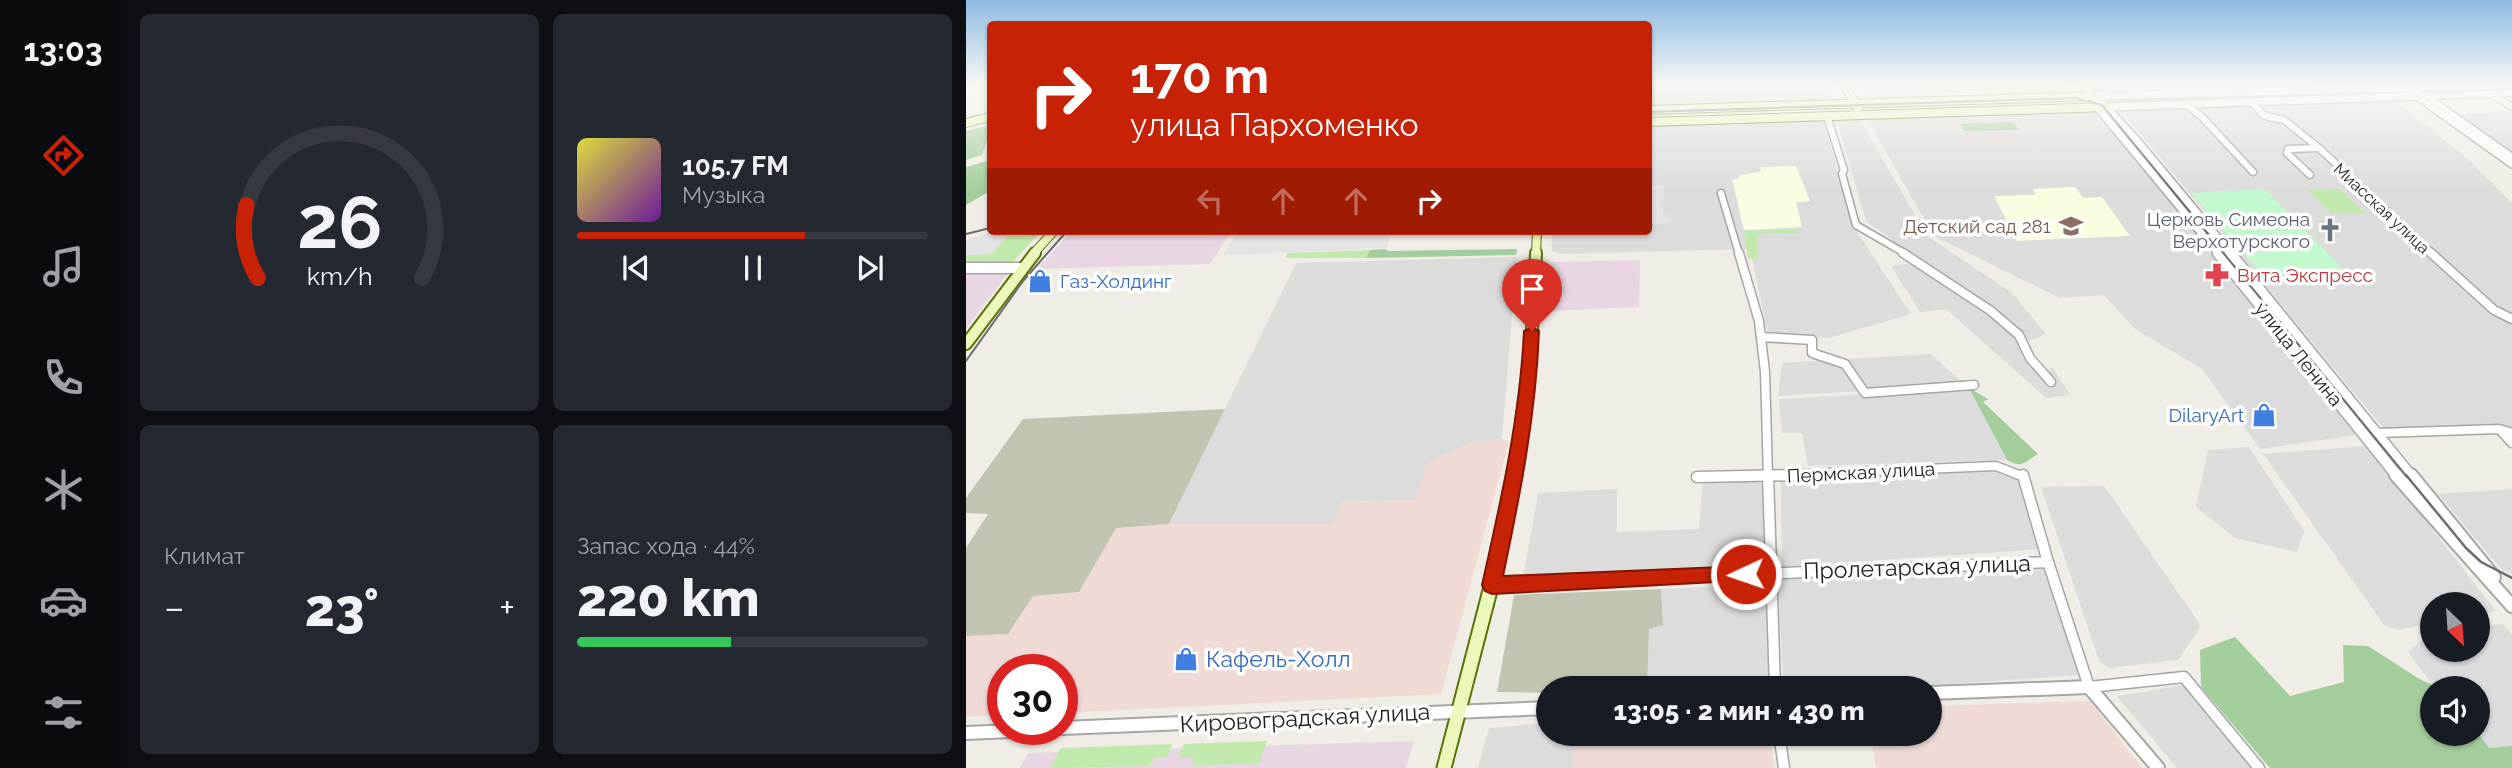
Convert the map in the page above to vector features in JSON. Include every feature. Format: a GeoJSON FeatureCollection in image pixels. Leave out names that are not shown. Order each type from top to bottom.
{"type":"FeatureCollection","features":[{"type":"Feature","properties":{"kind":"main road"},"geometry":{"type":"LineString","coordinates":[[1652,122],[1712,120]]}},
{"type":"Feature","properties":{"kind":"main road"},"geometry":{"type":"LineString","coordinates":[[966,344],[1021,268],[1050,235]]}},
{"type":"Feature","properties":{"kind":"main road"},"geometry":{"type":"LineString","coordinates":[[1444,768],[1492,585],[1513,485],[1530,374],[1537,235]]}},
{"type":"Feature","properties":{"kind":"street"},"geometry":{"type":"LineString","coordinates":[[1828,120],[1844,170],[1842,174],[1856,225],[1897,248],[1991,311],[2019,335],[2030,358],[2051,382]]}},
{"type":"Feature","properties":{"kind":"street","name":"улица Ленина"},"geometry":{"type":"LineString","coordinates":[[2114,120],[2174,192],[2213,232],[2378,433],[2512,605]]}},
{"type":"Feature","properties":{"kind":"street"},"geometry":{"type":"LineString","coordinates":[[2202,120],[2253,172]]}},
{"type":"Feature","properties":{"kind":"street","name":"Миасская улица"},"geometry":{"type":"LineString","coordinates":[[2283,120],[2319,148],[2494,310],[2512,319]]}},
{"type":"Feature","properties":{"kind":"street"},"geometry":{"type":"LineString","coordinates":[[2450,120],[2512,164]]}},
{"type":"Feature","properties":{"kind":"street"},"geometry":{"type":"LineString","coordinates":[[2460,120],[2512,157]]}},
{"type":"Feature","properties":{"kind":"street"},"geometry":{"type":"LineString","coordinates":[[2310,175],[2287,153],[2288,149],[2319,148]]}},
{"type":"Feature","properties":{"kind":"street","name":"улица Ленина"},"geometry":{"type":"LineString","coordinates":[[2174,192],[2202,233],[2454,544],[2512,605]]}},
{"type":"Feature","properties":{"kind":"street"},"geometry":{"type":"LineString","coordinates":[[1721,193],[1759,321],[1761,337],[1767,400],[1775,676]]}},
{"type":"Feature","properties":{"kind":"street"},"geometry":{"type":"LineString","coordinates":[[2202,233],[2213,232]]}},
{"type":"Feature","properties":{"kind":"street"},"geometry":{"type":"LineString","coordinates":[[966,268],[1021,268]]}},
{"type":"Feature","properties":{"kind":"street"},"geometry":{"type":"LineString","coordinates":[[1761,337],[1812,340],[1812,353],[1845,363],[1865,393],[1974,385]]}},
{"type":"Feature","properties":{"kind":"street"},"geometry":{"type":"LineString","coordinates":[[2378,433],[2499,429],[2512,433]]}},
{"type":"Feature","properties":{"kind":"street"},"geometry":{"type":"LineString","coordinates":[[2499,429],[2512,443]]}},
{"type":"Feature","properties":{"kind":"street","name":"Пермская улица"},"geometry":{"type":"LineString","coordinates":[[1697,477],[1996,466],[2024,475],[2048,562]]}},
{"type":"Feature","properties":{"kind":"street"},"geometry":{"type":"LineString","coordinates":[[2048,562],[2089,687],[2158,768]]}},
{"type":"Feature","properties":{"kind":"street","name":"Пролетарская улица"},"geometry":{"type":"LineString","coordinates":[[1492,585],[2048,562]]}},
{"type":"Feature","properties":{"kind":"street"},"geometry":{"type":"LineString","coordinates":[[1942,693],[2089,687],[2184,677],[2259,768]]}},
{"type":"Feature","properties":{"kind":"street","name":"Кировоградская улица"},"geometry":{"type":"LineString","coordinates":[[1078,728],[1536,708]]}},
{"type":"Feature","properties":{"kind":"street"},"geometry":{"type":"LineString","coordinates":[[966,733],[987,732]]}},
{"type":"Feature","properties":{"kind":"street"},"geometry":{"type":"LineString","coordinates":[[1781,746],[1784,768]]}},
{"type":"Feature","properties":{"kind":"shaded area"},"geometry":{"type":"Polygon","coordinates":[[[1837,120],[1860,120],[1927,236],[2011,292],[2046,334],[2028,341],[1997,308],[1962,291],[1866,221],[1837,120]]]}},
{"type":"Feature","properties":{"kind":"shaded area"},"geometry":{"type":"Polygon","coordinates":[[[1867,120],[2110,120],[2356,435],[2260,449],[2202,369],[2135,329],[2104,295],[2060,298],[1934,236],[1867,120]]]}},
{"type":"Feature","properties":{"kind":"shaded area"},"geometry":{"type":"Polygon","coordinates":[[[2129,120],[2419,120],[2470,161],[2512,203],[2512,431],[2385,430],[2129,120]]]}},
{"type":"Feature","properties":{"kind":"shaded area"},"geometry":{"type":"Polygon","coordinates":[[[2459,120],[2512,120],[2512,157],[2459,120]]]}},
{"type":"Feature","properties":{"kind":"shaded area"},"geometry":{"type":"Polygon","coordinates":[[[1824,122],[1853,226],[1911,314],[1829,338],[1768,334],[1750,249],[1559,254],[1552,251],[1551,235],[1652,235],[1652,126],[1824,122]]]}},
{"type":"Feature","properties":{"kind":"shaded area"},"geometry":{"type":"Polygon","coordinates":[[[1796,166],[1810,201],[1796,202],[1802,227],[1744,230],[1732,179],[1738,179],[1739,175],[1760,172],[1761,167],[1796,166]]]}},
{"type":"Feature","properties":{"kind":"shaded area"},"geometry":{"type":"Polygon","coordinates":[[[1652,185],[1664,185],[1663,215],[1671,216],[1671,223],[1652,224],[1652,185]]]}},
{"type":"Feature","properties":{"kind":"shaded area"},"geometry":{"type":"Polygon","coordinates":[[[2075,187],[2083,198],[2102,197],[2130,236],[2017,241],[1994,196],[2036,195],[2033,189],[2075,187]]]}},
{"type":"Feature","properties":{"kind":"shaded area"},"geometry":{"type":"Polygon","coordinates":[[[987,234],[1008,235],[991,254],[966,255],[966,240],[987,234]]]}},
{"type":"Feature","properties":{"kind":"shaded area"},"geometry":{"type":"Polygon","coordinates":[[[1067,235],[1229,235],[1210,264],[1037,269],[1067,235]]]}},
{"type":"Feature","properties":{"kind":"shaded area"},"geometry":{"type":"Polygon","coordinates":[[[1236,235],[1391,235],[1386,248],[1223,255],[1236,235]]]}},
{"type":"Feature","properties":{"kind":"shaded area"},"geometry":{"type":"Polygon","coordinates":[[[1517,257],[1502,439],[1468,443],[1416,500],[1342,502],[1332,524],[1169,524],[1296,263],[1517,257]]]}},
{"type":"Feature","properties":{"kind":"shaded area"},"geometry":{"type":"Polygon","coordinates":[[[1640,260],[1639,307],[1550,311],[1550,262],[1640,260]]]}},
{"type":"Feature","properties":{"kind":"shaded area"},"geometry":{"type":"Polygon","coordinates":[[[1913,263],[1956,295],[1988,309],[2024,344],[2041,371],[2053,368],[2070,395],[2046,398],[1946,309],[1920,312],[1891,266],[1913,263]]]}},
{"type":"Feature","properties":{"kind":"shaded area"},"geometry":{"type":"Polygon","coordinates":[[[966,274],[1007,274],[966,329],[966,274]]]}},
{"type":"Feature","properties":{"kind":"shaded area"},"geometry":{"type":"Polygon","coordinates":[[[1931,354],[1965,385],[1778,396],[1782,363],[1931,354]]]}},
{"type":"Feature","properties":{"kind":"shaded area"},"geometry":{"type":"Polygon","coordinates":[[[1969,388],[2007,460],[1808,466],[1802,433],[1782,433],[1779,399],[1969,388]]]}},
{"type":"Feature","properties":{"kind":"shaded area"},"geometry":{"type":"Polygon","coordinates":[[[1225,409],[1169,524],[1116,528],[1079,592],[1033,596],[1008,634],[966,636],[966,548],[988,514],[966,513],[966,498],[1023,419],[1225,409]]]}},
{"type":"Feature","properties":{"kind":"shaded area"},"geometry":{"type":"Polygon","coordinates":[[[1502,439],[1509,441],[1441,694],[1078,712],[1078,654],[987,654],[987,716],[966,717],[966,636],[1008,634],[1033,596],[1079,592],[1115,528],[1169,524],[1331,524],[1342,502],[1415,500],[1427,463],[1468,443],[1502,439]]]}},
{"type":"Feature","properties":{"kind":"shaded area"},"geometry":{"type":"Polygon","coordinates":[[[2367,446],[2481,592],[2420,592],[2420,626],[2399,630],[2385,626],[2263,454],[2367,446]]]}},
{"type":"Feature","properties":{"kind":"shaded area"},"geometry":{"type":"Polygon","coordinates":[[[2249,447],[2304,531],[2297,552],[2235,538],[2196,507],[2208,450],[2249,447]]]}},
{"type":"Feature","properties":{"kind":"shaded area"},"geometry":{"type":"Polygon","coordinates":[[[1996,470],[2021,476],[2041,549],[1782,567],[1781,480],[1996,470]]]}},
{"type":"Feature","properties":{"kind":"shaded area"},"geometry":{"type":"Polygon","coordinates":[[[1763,481],[1766,568],[1523,578],[1538,493],[1617,489],[1617,532],[1699,529],[1703,482],[1763,481]]]}},
{"type":"Feature","properties":{"kind":"shaded area"},"geometry":{"type":"Polygon","coordinates":[[[2104,486],[2201,626],[2178,660],[2109,668],[2099,661],[2041,487],[2104,486]]]}},
{"type":"Feature","properties":{"kind":"shaded area"},"geometry":{"type":"Polygon","coordinates":[[[2512,489],[2512,574],[2502,570],[2438,494],[2512,489]]]}},
{"type":"Feature","properties":{"kind":"shaded area"},"geometry":{"type":"Polygon","coordinates":[[[2046,565],[2081,675],[1942,684],[1942,676],[1783,676],[1777,575],[2046,565]]]}},
{"type":"Feature","properties":{"kind":"shaded area"},"geometry":{"type":"Polygon","coordinates":[[[1765,584],[1769,676],[1647,676],[1649,628],[1663,624],[1661,589],[1765,584]]]}},
{"type":"Feature","properties":{"kind":"shaded area"},"geometry":{"type":"Polygon","coordinates":[[[1661,589],[1663,625],[1649,629],[1647,676],[1536,676],[1536,693],[1497,692],[1514,595],[1661,589]]]}},
{"type":"Feature","properties":{"kind":"shaded area"},"geometry":{"type":"Polygon","coordinates":[[[2503,624],[2512,635],[2512,768],[2485,746],[2490,746],[2490,676],[2426,676],[2408,652],[2420,642],[2420,662],[2490,662],[2490,625],[2503,624]]]}},
{"type":"Feature","properties":{"kind":"shaded area"},"geometry":{"type":"Polygon","coordinates":[[[2185,685],[2256,768],[2177,768],[2117,696],[2185,685]]]}},
{"type":"Feature","properties":{"kind":"shaded area"},"geometry":{"type":"Polygon","coordinates":[[[2090,701],[2142,768],[1876,768],[1872,746],[1942,746],[1942,706],[2090,701]]]}},
{"type":"Feature","properties":{"kind":"shaded area"},"geometry":{"type":"Polygon","coordinates":[[[1536,724],[1536,746],[1576,746],[1573,768],[1478,768],[1489,728],[1536,724]]]}},
{"type":"Feature","properties":{"kind":"shaded area"},"geometry":{"type":"Polygon","coordinates":[[[1414,741],[1406,768],[1020,768],[1028,753],[1414,741]]]}},
{"type":"Feature","properties":{"kind":"shaded area"},"geometry":{"type":"Polygon","coordinates":[[[1576,746],[1771,746],[1774,768],[1573,768],[1576,746]]]}},
{"type":"Feature","properties":{"kind":"green space"},"geometry":{"type":"Polygon","coordinates":[[[2014,122],[2019,130],[1964,131],[1960,124],[2014,122]]]}},
{"type":"Feature","properties":{"kind":"green space"},"geometry":{"type":"Polygon","coordinates":[[[987,126],[987,141],[982,155],[966,160],[966,131],[987,126]]]}},
{"type":"Feature","properties":{"kind":"green space"},"geometry":{"type":"Polygon","coordinates":[[[987,161],[987,193],[966,205],[966,167],[987,161]]]}},
{"type":"Feature","properties":{"kind":"green space"},"geometry":{"type":"Polygon","coordinates":[[[2265,189],[2345,271],[2262,275],[2191,193],[2265,189]]]}},
{"type":"Feature","properties":{"kind":"green space"},"geometry":{"type":"Polygon","coordinates":[[[2340,189],[2365,213],[2332,214],[2308,190],[2340,189]]]}},
{"type":"Feature","properties":{"kind":"green space"},"geometry":{"type":"Polygon","coordinates":[[[1797,229],[1798,233],[1757,234],[1757,260],[1748,258],[1744,231],[1797,229]]]}},
{"type":"Feature","properties":{"kind":"green space"},"geometry":{"type":"Polygon","coordinates":[[[1008,235],[1037,235],[1013,262],[966,263],[966,255],[991,254],[1008,235]]]}},
{"type":"Feature","properties":{"kind":"green space"},"geometry":{"type":"Polygon","coordinates":[[[1517,249],[1516,255],[1366,258],[1370,250],[1517,249]]]}},
{"type":"Feature","properties":{"kind":"green space"},"geometry":{"type":"Polygon","coordinates":[[[1370,250],[1366,258],[1285,258],[1288,253],[1370,250]]]}},
{"type":"Feature","properties":{"kind":"green space"},"geometry":{"type":"Polygon","coordinates":[[[1969,388],[1988,399],[1983,402],[2038,454],[2020,464],[2007,460],[1969,388]]]}},
{"type":"Feature","properties":{"kind":"green space"},"geometry":{"type":"Polygon","coordinates":[[[2235,637],[2290,696],[2344,682],[2343,645],[2368,646],[2420,679],[2420,746],[2512,746],[2512,768],[2270,768],[2201,687],[2200,650],[2235,637]]]}},
{"type":"Feature","properties":{"kind":"green space"},"geometry":{"type":"Polygon","coordinates":[[[1267,741],[1259,763],[1192,766],[1194,758],[1178,758],[1184,744],[1267,741]]]}},
{"type":"Feature","properties":{"kind":"green space"},"geometry":{"type":"Polygon","coordinates":[[[1172,744],[1167,757],[1154,757],[1150,766],[1050,768],[1061,748],[1172,744]]]}},
{"type":"Feature","properties":{"kind":"tram line"},"geometry":{"type":"LineString","coordinates":[[2114,120],[2407,477]]}},
{"type":"Feature","properties":{"kind":"tram line"},"geometry":{"type":"LineString","coordinates":[[966,234],[987,229]]}},
{"type":"Feature","properties":{"kind":"tram line"},"geometry":{"type":"LineString","coordinates":[[966,361],[1023,281],[1063,235]]}},
{"type":"Feature","properties":{"kind":"tram line"},"geometry":{"type":"LineString","coordinates":[[2406,475],[2466,548],[2481,562],[2512,578]]}},
{"type":"Feature","properties":{"kind":"place","name":"Детский сад 281"},"geometry":{"type":"Point","coordinates":[2071,226]}},
{"type":"Feature","properties":{"kind":"place","name":"Церковь Симеона Верхотурского"},"geometry":{"type":"Point","coordinates":[2330,230]}},
{"type":"Feature","properties":{"kind":"place","name":"Вита Экспресс"},"geometry":{"type":"Point","coordinates":[2217,275]}},
{"type":"Feature","properties":{"kind":"place","name":"Газ-Холдинг"},"geometry":{"type":"Point","coordinates":[1040,281]}},
{"type":"Feature","properties":{"kind":"place","name":"DilaryArt"},"geometry":{"type":"Point","coordinates":[2264,415]}},
{"type":"Feature","properties":{"kind":"place","name":"Кафель-Холл"},"geometry":{"type":"Point","coordinates":[1186,659]}},
{"type":"Feature","properties":{"kind":"route"},"geometry":{"type":"LineString","coordinates":[[1532,331],[1530,374],[1513,485],[1492,585],[1746,574]]}}]}
